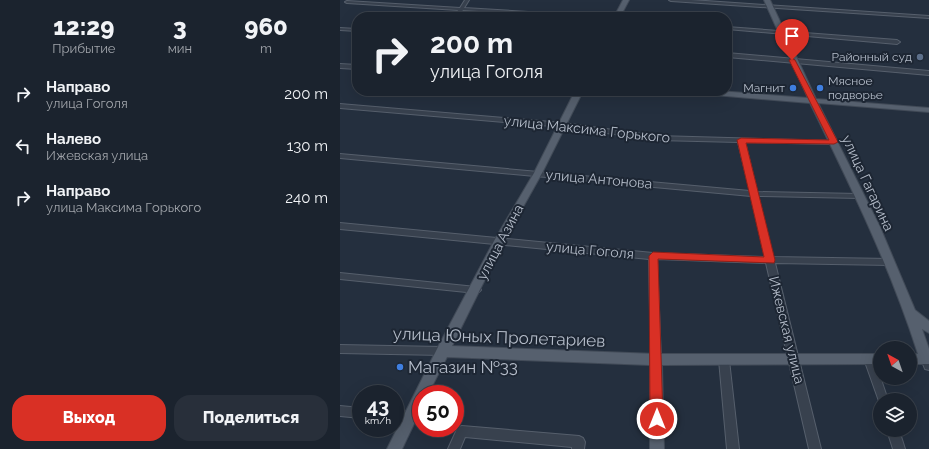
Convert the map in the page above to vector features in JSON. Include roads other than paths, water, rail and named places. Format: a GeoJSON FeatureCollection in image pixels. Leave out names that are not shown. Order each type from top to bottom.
{"type":"FeatureCollection","features":[{"type":"Feature","properties":{"kind":"main road"},"geometry":{"type":"LineString","coordinates":[[620,12],[626,0]]}},
{"type":"Feature","properties":{"kind":"main road","name":"улица Гагарина"},"geometry":{"type":"LineString","coordinates":[[768,3],[792,60],[834,142],[890,262],[913,314],[928,361]]}},
{"type":"Feature","properties":{"kind":"main road"},"geometry":{"type":"LineString","coordinates":[[732,94],[812,99],[929,110]]}},
{"type":"Feature","properties":{"kind":"main road","name":"улица Азина"},"geometry":{"type":"LineString","coordinates":[[425,385],[578,96]]}},
{"type":"Feature","properties":{"kind":"main road"},"geometry":{"type":"LineString","coordinates":[[913,314],[929,328]]}},
{"type":"Feature","properties":{"kind":"main road","name":"улица Юных Пролетариев"},"geometry":{"type":"LineString","coordinates":[[442,351],[656,360],[873,359]]}},
{"type":"Feature","properties":{"kind":"main road"},"geometry":{"type":"LineString","coordinates":[[917,359],[928,361]]}},
{"type":"Feature","properties":{"kind":"main road"},"geometry":{"type":"LineString","coordinates":[[656,360],[657,449]]}},
{"type":"Feature","properties":{"kind":"main road","name":"улица Азина"},"geometry":{"type":"LineString","coordinates":[[394,449],[412,413]]}},
{"type":"Feature","properties":{"kind":"street"},"geometry":{"type":"LineString","coordinates":[[340,5],[352,0]]}},
{"type":"Feature","properties":{"kind":"street"},"geometry":{"type":"LineString","coordinates":[[460,12],[467,0]]}},
{"type":"Feature","properties":{"kind":"street"},"geometry":{"type":"LineString","coordinates":[[671,0],[768,3],[929,17]]}},
{"type":"Feature","properties":{"kind":"street"},"geometry":{"type":"LineString","coordinates":[[347,2],[511,12]]}},
{"type":"Feature","properties":{"kind":"street"},"geometry":{"type":"LineString","coordinates":[[732,28],[897,42]]}},
{"type":"Feature","properties":{"kind":"street"},"geometry":{"type":"LineString","coordinates":[[340,29],[352,30]]}},
{"type":"Feature","properties":{"kind":"street"},"geometry":{"type":"LineString","coordinates":[[732,55],[929,72]]}},
{"type":"Feature","properties":{"kind":"street"},"geometry":{"type":"LineString","coordinates":[[340,66],[352,67]]}},
{"type":"Feature","properties":{"kind":"street","name":"улица Максима Горького"},"geometry":{"type":"LineString","coordinates":[[340,106],[563,125],[657,138],[834,142]]}},
{"type":"Feature","properties":{"kind":"street","name":"Ижевская улица"},"geometry":{"type":"LineString","coordinates":[[741,140],[815,449]]}},
{"type":"Feature","properties":{"kind":"street","name":"улица Антонова"},"geometry":{"type":"LineString","coordinates":[[340,156],[755,194],[859,196]]}},
{"type":"Feature","properties":{"kind":"street","name":"улица Гоголя"},"geometry":{"type":"LineString","coordinates":[[340,226],[653,256],[890,262]]}},
{"type":"Feature","properties":{"kind":"street"},"geometry":{"type":"LineString","coordinates":[[653,256],[656,360]]}},
{"type":"Feature","properties":{"kind":"street"},"geometry":{"type":"LineString","coordinates":[[340,276],[476,290]]}},
{"type":"Feature","properties":{"kind":"street","name":"улица Юных Пролетариев"},"geometry":{"type":"LineString","coordinates":[[340,349],[442,351]]}},
{"type":"Feature","properties":{"kind":"street"},"geometry":{"type":"LineString","coordinates":[[724,360],[733,449]]}},
{"type":"Feature","properties":{"kind":"street"},"geometry":{"type":"LineString","coordinates":[[340,411],[352,412]]}},
{"type":"Feature","properties":{"kind":"street"},"geometry":{"type":"LineString","coordinates":[[404,417],[410,417]]}},
{"type":"Feature","properties":{"kind":"street"},"geometry":{"type":"LineString","coordinates":[[454,449],[462,431],[579,442],[578,449]]}},
{"type":"Feature","properties":{"kind":"street"},"geometry":{"type":"LineString","coordinates":[[895,437],[899,449]]}},
{"type":"Feature","properties":{"kind":"place","name":"Районный суд"},"geometry":{"type":"Point","coordinates":[920,57]}},
{"type":"Feature","properties":{"kind":"place","name":"Магнит"},"geometry":{"type":"Point","coordinates":[793,88]}},
{"type":"Feature","properties":{"kind":"place","name":"Мясное подворье"},"geometry":{"type":"Point","coordinates":[820,88]}},
{"type":"Feature","properties":{"kind":"place","name":"Магазин №33"},"geometry":{"type":"Point","coordinates":[400,367]}}]}
